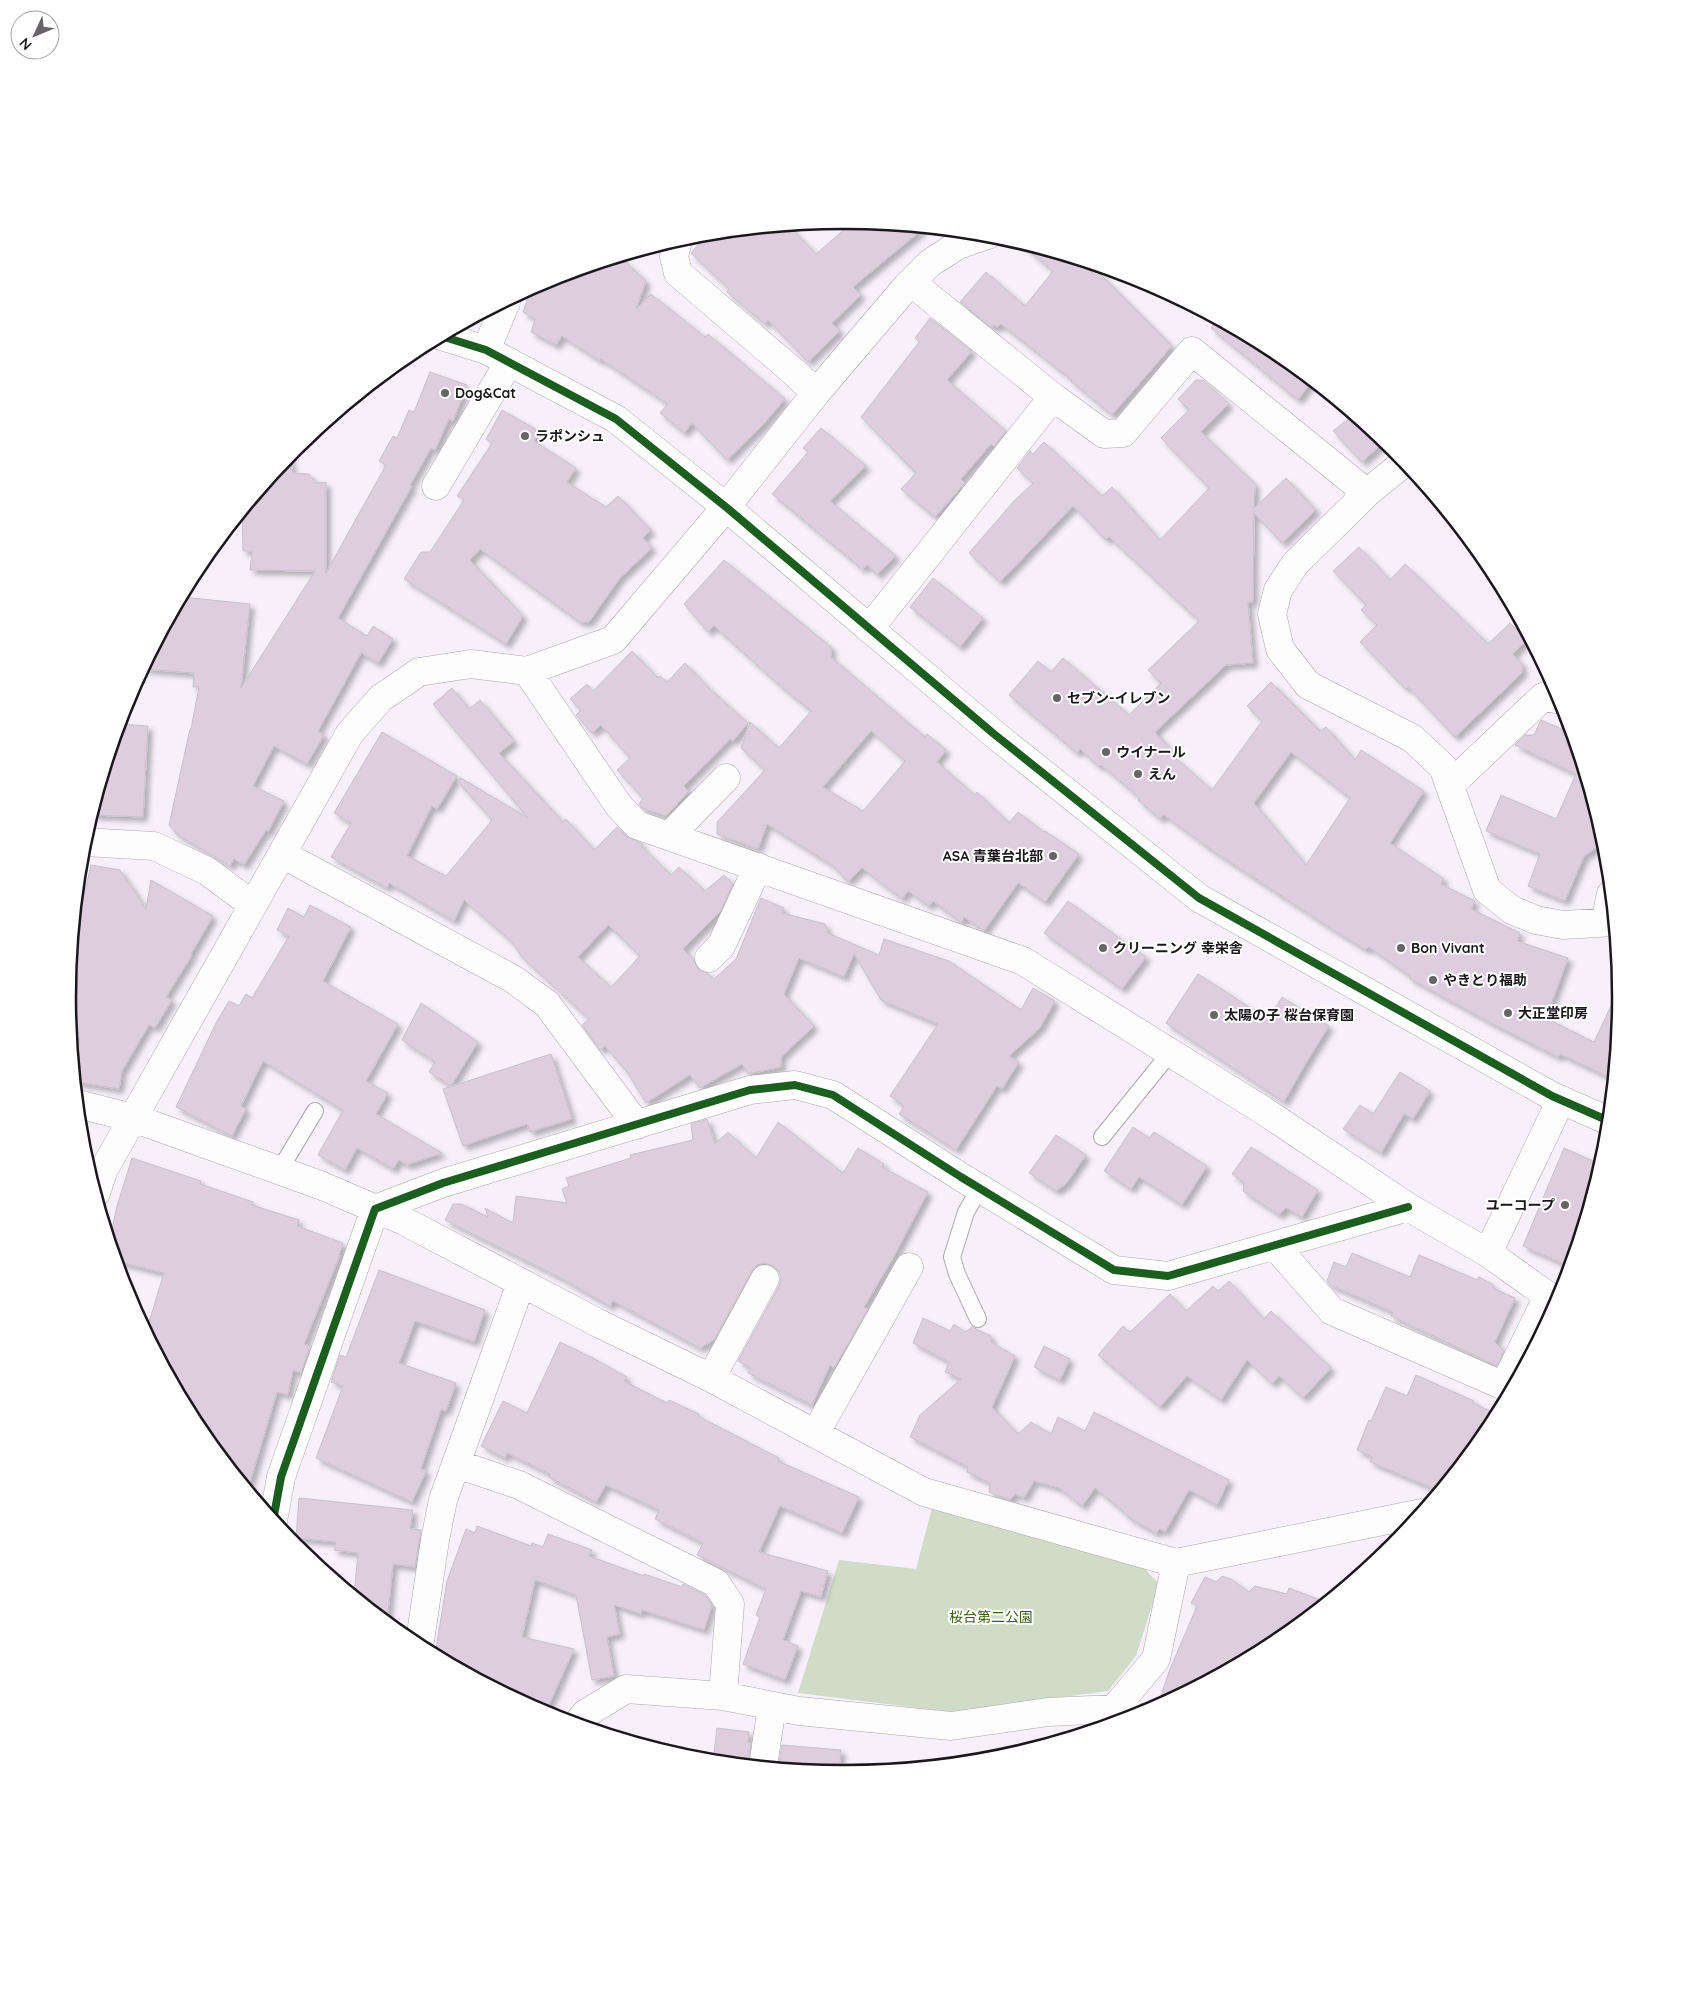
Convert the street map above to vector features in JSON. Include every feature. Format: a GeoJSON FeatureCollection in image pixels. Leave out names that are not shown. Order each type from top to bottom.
{"type":"FeatureCollection","features":[{"type":"Feature","properties":{"kind":"street"},"geometry":{"type":"LineString","coordinates":[[99,1183],[103,1171],[350,733],[381,698],[419,672],[471,664],[526,671],[613,640],[726,507],[816,394],[907,286],[930,263],[958,245],[972,240]]}},
{"type":"Feature","properties":{"kind":"street"},"geometry":{"type":"LineString","coordinates":[[676,248],[674,256],[678,273],[795,373],[816,394]]}},
{"type":"Feature","properties":{"kind":"street"},"geometry":{"type":"LineString","coordinates":[[912,283],[1053,397],[1104,434],[1123,433],[1192,351],[1367,492]]}},
{"type":"Feature","properties":{"kind":"street"},"geometry":{"type":"LineString","coordinates":[[436,486],[498,356],[505,308]]}},
{"type":"Feature","properties":{"kind":"street"},"geometry":{"type":"LineString","coordinates":[[449,339],[498,356],[616,419],[726,507],[994,734],[1199,898],[1561,1100],[1603,1118]]}},
{"type":"Feature","properties":{"kind":"street"},"geometry":{"type":"LineString","coordinates":[[868,629],[1053,397]]}},
{"type":"Feature","properties":{"kind":"street"},"geometry":{"type":"LineString","coordinates":[[1399,466],[1367,492],[1294,564],[1286,575],[1278,590],[1272,614],[1280,649],[1308,686],[1412,738],[1443,767],[1487,890],[1512,910],[1536,920],[1563,925],[1609,922]]}},
{"type":"Feature","properties":{"kind":"street"},"geometry":{"type":"LineString","coordinates":[[526,671],[619,806],[637,825],[1023,961],[1261,1109],[1408,1207],[1488,1252],[1551,1298]]}},
{"type":"Feature","properties":{"kind":"street"},"geometry":{"type":"LineString","coordinates":[[1450,785],[1543,697],[1552,698]]}},
{"type":"Feature","properties":{"kind":"street"},"geometry":{"type":"LineString","coordinates":[[669,836],[726,778]]}},
{"type":"Feature","properties":{"kind":"street"},"geometry":{"type":"LineString","coordinates":[[92,842],[154,846],[207,872],[253,905]]}},
{"type":"Feature","properties":{"kind":"street"},"geometry":{"type":"LineString","coordinates":[[282,854],[513,979],[547,1004],[637,1125]]}},
{"type":"Feature","properties":{"kind":"street"},"geometry":{"type":"LineString","coordinates":[[709,958],[721,946],[758,867]]}},
{"type":"Feature","properties":{"kind":"street"},"geometry":{"type":"LineString","coordinates":[[275,1513],[281,1477],[375,1209],[443,1183],[750,1090],[795,1085],[833,1095],[1114,1270],[1168,1276],[1408,1207]]}},
{"type":"Feature","properties":{"kind":"street"},"geometry":{"type":"LineString","coordinates":[[1488,1252],[1561,1100]]}},
{"type":"Feature","properties":{"kind":"street"},"geometry":{"type":"LineString","coordinates":[[84,1106],[133,1118],[320,1185],[404,1220],[521,1283],[711,1378],[924,1492],[1176,1563],[1412,1515]]}},
{"type":"Feature","properties":{"kind":"street"},"geometry":{"type":"LineString","coordinates":[[1275,1246],[1332,1312],[1504,1386],[1541,1322]]}},
{"type":"Feature","properties":{"kind":"street"},"geometry":{"type":"LineString","coordinates":[[816,1434],[909,1267]]}},
{"type":"Feature","properties":{"kind":"street"},"geometry":{"type":"LineString","coordinates":[[711,1378],[765,1279]]}},
{"type":"Feature","properties":{"kind":"street"},"geometry":{"type":"LineString","coordinates":[[420,1638],[435,1540],[444,1500],[521,1283]]}},
{"type":"Feature","properties":{"kind":"street"},"geometry":{"type":"LineString","coordinates":[[457,1464],[518,1485],[716,1582],[730,1604],[723,1696]]}},
{"type":"Feature","properties":{"kind":"street"},"geometry":{"type":"LineString","coordinates":[[1126,1712],[1156,1659],[1176,1563]]}},
{"type":"Feature","properties":{"kind":"street"},"geometry":{"type":"LineString","coordinates":[[581,1719],[585,1714],[626,1689],[723,1696],[799,1711],[951,1726],[1048,1712],[1122,1713]]}},
{"type":"Feature","properties":{"kind":"street"},"geometry":{"type":"LineString","coordinates":[[764,1761],[772,1706]]}},
{"type":"Feature","properties":{"kind":"lane"},"geometry":{"type":"LineString","coordinates":[[1102,1137],[1170,1053]]}},
{"type":"Feature","properties":{"kind":"lane"},"geometry":{"type":"LineString","coordinates":[[279,1171],[315,1111]]}},
{"type":"Feature","properties":{"kind":"lane"},"geometry":{"type":"LineString","coordinates":[[978,1319],[957,1274],[952,1257],[966,1212],[980,1188]]}},
{"type":"Feature","properties":{"kind":"green space","name":"桜台第二公園"},"geometry":{"type":"Polygon","coordinates":[[[932,1508],[1144,1568],[1159,1584],[1136,1656],[1108,1691],[951,1712],[798,1693],[839,1560],[916,1569],[932,1508]]]}},
{"type":"Feature","properties":{"kind":"building"},"geometry":{"type":"Polygon","coordinates":[[[845,229],[918,233],[853,287],[861,295],[832,323],[840,331],[808,362],[768,320],[765,324],[727,292],[729,289],[691,253],[699,243],[794,231],[816,254],[845,229]]]}},
{"type":"Feature","properties":{"kind":"building"},"geometry":{"type":"Polygon","coordinates":[[[1031,252],[1088,269],[1096,276],[1099,273],[1172,346],[1112,415],[1072,380],[1001,324],[997,328],[994,325],[992,328],[960,302],[986,272],[1025,306],[1053,271],[1031,252]]]}},
{"type":"Feature","properties":{"kind":"building"},"geometry":{"type":"Polygon","coordinates":[[[625,262],[646,281],[636,309],[651,294],[705,337],[708,334],[785,399],[763,425],[727,460],[692,423],[684,433],[660,413],[668,404],[601,359],[600,361],[562,336],[556,345],[531,332],[535,319],[523,312],[528,298],[598,270],[625,262]]]}},
{"type":"Feature","properties":{"kind":"building"},"geometry":{"type":"Polygon","coordinates":[[[930,318],[972,351],[947,380],[1006,431],[994,447],[991,444],[961,479],[965,483],[935,517],[901,489],[916,473],[861,417],[919,342],[915,338],[930,318]]]}},
{"type":"Feature","properties":{"kind":"building"},"geometry":{"type":"Polygon","coordinates":[[[1214,324],[1229,332],[1309,386],[1298,400],[1211,328],[1214,324]]]}},
{"type":"Feature","properties":{"kind":"building"},"geometry":{"type":"Polygon","coordinates":[[[430,372],[467,385],[453,421],[449,419],[435,450],[431,448],[410,485],[412,486],[338,618],[367,636],[373,626],[393,639],[378,663],[361,653],[318,731],[324,735],[307,764],[274,746],[253,786],[284,801],[268,832],[266,830],[244,865],[234,859],[230,866],[178,835],[169,825],[199,687],[193,687],[194,673],[150,669],[189,598],[250,604],[241,688],[315,571],[250,570],[252,551],[243,551],[242,521],[291,465],[293,473],[309,474],[316,483],[326,482],[326,573],[386,465],[379,461],[393,436],[397,438],[409,410],[414,412],[430,372]]]}},
{"type":"Feature","properties":{"kind":"building"},"geometry":{"type":"Polygon","coordinates":[[[1196,380],[1203,380],[1229,404],[1201,432],[1255,484],[1254,508],[1286,478],[1316,510],[1282,543],[1254,513],[1253,602],[1248,602],[1253,663],[1226,665],[1155,732],[1171,749],[1169,752],[1212,790],[1262,721],[1247,706],[1271,682],[1320,731],[1326,727],[1355,760],[1361,750],[1424,791],[1390,843],[1444,879],[1441,884],[1475,901],[1471,909],[1520,933],[1517,941],[1568,958],[1546,1018],[1594,1042],[1613,1002],[1608,1077],[1560,1054],[1558,1057],[1493,1024],[1409,978],[1410,976],[1369,947],[1366,950],[1332,929],[1213,851],[1164,815],[1160,819],[1138,800],[1140,798],[1101,765],[1099,767],[1080,749],[1077,753],[1009,695],[1038,661],[1051,672],[1063,658],[1129,715],[1161,683],[1148,670],[1199,621],[1109,537],[1106,540],[1073,506],[1000,582],[969,553],[1014,501],[1033,483],[1017,468],[1030,451],[1033,454],[1044,442],[1102,496],[1112,487],[1160,540],[1209,488],[1161,438],[1189,410],[1178,399],[1196,380]],[[1291,752],[1254,803],[1306,865],[1350,798],[1291,752]]]}},
{"type":"Feature","properties":{"kind":"building"},"geometry":{"type":"Polygon","coordinates":[[[502,410],[539,431],[534,441],[576,468],[567,482],[606,507],[618,496],[651,530],[643,538],[652,548],[620,578],[589,622],[580,622],[480,549],[470,560],[523,616],[506,644],[404,579],[421,552],[430,552],[464,500],[457,496],[492,443],[486,439],[502,410]]]}},
{"type":"Feature","properties":{"kind":"building"},"geometry":{"type":"Polygon","coordinates":[[[1349,418],[1380,446],[1362,462],[1333,431],[1349,418]]]}},
{"type":"Feature","properties":{"kind":"building"},"geometry":{"type":"Polygon","coordinates":[[[821,428],[866,466],[830,501],[896,556],[877,575],[868,565],[862,569],[772,494],[808,452],[803,448],[821,428]]]}},
{"type":"Feature","properties":{"kind":"building"},"geometry":{"type":"Polygon","coordinates":[[[1359,547],[1390,580],[1405,564],[1488,644],[1510,623],[1521,634],[1525,642],[1513,654],[1522,664],[1522,673],[1455,737],[1408,687],[1406,689],[1360,642],[1377,625],[1361,610],[1366,605],[1333,571],[1359,547]]]}},
{"type":"Feature","properties":{"kind":"building"},"geometry":{"type":"Polygon","coordinates":[[[724,560],[831,647],[831,657],[925,737],[927,734],[946,750],[937,762],[975,795],[977,792],[1009,823],[1018,812],[1044,832],[1079,854],[1045,902],[1018,883],[984,931],[964,917],[962,923],[933,901],[929,906],[908,891],[902,899],[862,868],[848,882],[832,865],[767,824],[758,849],[717,834],[717,822],[765,770],[741,748],[750,722],[779,748],[811,711],[714,626],[708,632],[684,604],[724,560]],[[871,731],[823,787],[863,811],[905,761],[871,731]]]}},
{"type":"Feature","properties":{"kind":"building"},"geometry":{"type":"Polygon","coordinates":[[[933,578],[983,618],[960,647],[910,607],[933,578]]]}},
{"type":"Feature","properties":{"kind":"building"},"geometry":{"type":"Polygon","coordinates":[[[632,651],[658,678],[660,676],[667,682],[685,663],[710,689],[748,723],[733,741],[730,739],[684,786],[689,791],[666,816],[642,808],[639,804],[643,798],[617,770],[630,758],[601,725],[592,733],[576,715],[581,710],[570,699],[587,684],[593,691],[632,651]]]}},
{"type":"Feature","properties":{"kind":"building"},"geometry":{"type":"Polygon","coordinates":[[[452,688],[469,709],[480,700],[514,741],[499,753],[563,822],[566,819],[594,850],[617,827],[626,836],[643,844],[641,846],[671,875],[679,867],[705,891],[724,875],[733,884],[720,912],[683,949],[694,960],[698,969],[714,979],[736,959],[761,898],[784,908],[782,913],[825,924],[828,933],[879,955],[884,939],[949,961],[1021,1010],[1033,988],[1055,1001],[1040,1028],[1009,1056],[1019,1062],[1002,1089],[997,1086],[956,1150],[899,1114],[904,1106],[890,1096],[938,1024],[881,1000],[854,954],[844,977],[799,958],[784,994],[814,1026],[781,1057],[781,1067],[748,1074],[742,1064],[700,1088],[690,1075],[646,1103],[627,1072],[605,1046],[600,1050],[582,1025],[589,1019],[521,956],[512,942],[464,900],[454,921],[389,883],[387,888],[331,857],[351,823],[334,813],[382,732],[457,776],[437,809],[432,806],[407,856],[446,876],[492,820],[458,782],[461,778],[528,818],[433,704],[452,688]],[[608,925],[578,957],[611,987],[640,956],[608,925]]]}},
{"type":"Feature","properties":{"kind":"building"},"geometry":{"type":"Polygon","coordinates":[[[1541,720],[1564,730],[1587,799],[1598,847],[1584,856],[1565,901],[1528,886],[1540,854],[1486,831],[1501,795],[1556,819],[1576,774],[1515,745],[1525,735],[1534,735],[1541,720]]]}},
{"type":"Feature","properties":{"kind":"building"},"geometry":{"type":"Polygon","coordinates":[[[127,725],[148,726],[143,817],[98,815],[117,751],[127,725]]]}},
{"type":"Feature","properties":{"kind":"building"},"geometry":{"type":"Polygon","coordinates":[[[91,865],[120,870],[146,909],[151,880],[213,916],[166,997],[172,1000],[155,1028],[149,1025],[122,1071],[119,1089],[81,1083],[76,997],[83,901],[91,865]]]}},
{"type":"Feature","properties":{"kind":"building"},"geometry":{"type":"Polygon","coordinates":[[[1068,901],[1146,957],[1122,989],[1044,933],[1068,901]]]}},
{"type":"Feature","properties":{"kind":"building"},"geometry":{"type":"Polygon","coordinates":[[[310,905],[351,927],[323,981],[398,1024],[366,1081],[388,1093],[376,1114],[442,1153],[407,1165],[399,1160],[393,1169],[357,1148],[345,1170],[318,1155],[343,1110],[263,1061],[241,1106],[246,1109],[232,1136],[176,1107],[217,1021],[229,1001],[239,1006],[246,994],[252,998],[289,936],[277,930],[288,908],[304,917],[310,905]]]}},
{"type":"Feature","properties":{"kind":"building"},"geometry":{"type":"Polygon","coordinates":[[[1198,974],[1268,1019],[1282,997],[1329,1026],[1284,1102],[1166,1023],[1198,974]]]}},
{"type":"Feature","properties":{"kind":"building"},"geometry":{"type":"Polygon","coordinates":[[[421,1003],[478,1042],[451,1086],[429,1072],[435,1062],[402,1040],[421,1003]]]}},
{"type":"Feature","properties":{"kind":"building"},"geometry":{"type":"Polygon","coordinates":[[[551,1054],[572,1119],[530,1132],[527,1124],[463,1146],[443,1089],[551,1054]]]}},
{"type":"Feature","properties":{"kind":"building"},"geometry":{"type":"Polygon","coordinates":[[[1400,1072],[1430,1091],[1413,1119],[1404,1114],[1381,1153],[1343,1129],[1360,1105],[1373,1114],[1400,1072]]]}},
{"type":"Feature","properties":{"kind":"building"},"geometry":{"type":"Polygon","coordinates":[[[707,1119],[715,1144],[728,1132],[756,1158],[778,1122],[843,1173],[858,1148],[884,1164],[882,1167],[928,1192],[893,1258],[864,1307],[868,1309],[834,1368],[830,1365],[812,1405],[748,1373],[751,1368],[738,1361],[779,1286],[781,1278],[779,1271],[772,1265],[764,1263],[757,1265],[714,1340],[700,1348],[613,1301],[610,1306],[561,1278],[445,1220],[453,1204],[462,1204],[488,1217],[485,1208],[513,1223],[516,1196],[567,1203],[562,1189],[569,1186],[566,1178],[631,1158],[630,1155],[693,1140],[691,1124],[707,1119]]]}},
{"type":"Feature","properties":{"kind":"building"},"geometry":{"type":"Polygon","coordinates":[[[1133,1127],[1149,1138],[1154,1132],[1207,1166],[1182,1205],[1139,1177],[1131,1189],[1104,1171],[1133,1127]]]}},
{"type":"Feature","properties":{"kind":"building"},"geometry":{"type":"Polygon","coordinates":[[[1056,1135],[1086,1155],[1066,1184],[1056,1191],[1029,1173],[1056,1135]]]}},
{"type":"Feature","properties":{"kind":"building"},"geometry":{"type":"Polygon","coordinates":[[[1251,1147],[1318,1190],[1302,1217],[1286,1208],[1279,1215],[1243,1191],[1244,1183],[1232,1174],[1251,1147]]]}},
{"type":"Feature","properties":{"kind":"building","name":"ユーコープ"},"geometry":{"type":"Polygon","coordinates":[[[1564,1148],[1595,1162],[1587,1196],[1564,1264],[1523,1246],[1564,1148]]]}},
{"type":"Feature","properties":{"kind":"building"},"geometry":{"type":"Polygon","coordinates":[[[132,1158],[201,1181],[200,1184],[253,1202],[252,1205],[299,1220],[297,1226],[343,1243],[340,1255],[304,1344],[310,1346],[301,1373],[293,1370],[288,1395],[277,1392],[250,1483],[206,1424],[179,1382],[155,1337],[149,1323],[164,1273],[124,1263],[112,1228],[132,1158]]]}},
{"type":"Feature","properties":{"kind":"building"},"geometry":{"type":"Polygon","coordinates":[[[1352,1253],[1410,1277],[1419,1255],[1477,1280],[1479,1277],[1492,1284],[1495,1289],[1515,1298],[1495,1342],[1504,1351],[1497,1366],[1391,1316],[1393,1312],[1330,1285],[1327,1281],[1334,1262],[1346,1267],[1352,1253]]]}},
{"type":"Feature","properties":{"kind":"building"},"geometry":{"type":"Polygon","coordinates":[[[379,1270],[485,1310],[474,1342],[415,1321],[399,1363],[456,1383],[446,1411],[441,1410],[421,1468],[426,1471],[412,1502],[316,1458],[343,1386],[331,1382],[340,1355],[346,1357],[379,1270]]]}},
{"type":"Feature","properties":{"kind":"building"},"geometry":{"type":"Polygon","coordinates":[[[1229,1281],[1264,1319],[1271,1311],[1331,1368],[1303,1398],[1279,1376],[1272,1384],[1247,1360],[1221,1400],[1187,1376],[1160,1407],[1098,1355],[1123,1326],[1130,1332],[1170,1294],[1186,1311],[1213,1286],[1218,1291],[1229,1281]]]}},
{"type":"Feature","properties":{"kind":"building"},"geometry":{"type":"Polygon","coordinates":[[[923,1318],[950,1331],[954,1324],[965,1332],[972,1327],[991,1336],[991,1342],[1015,1356],[992,1407],[1018,1434],[1031,1422],[1051,1434],[1058,1417],[1085,1431],[1094,1412],[1229,1480],[1217,1505],[1189,1490],[1165,1532],[1160,1529],[1156,1533],[1129,1518],[1095,1488],[1082,1506],[1059,1488],[1034,1481],[1024,1498],[1015,1494],[1010,1500],[989,1492],[990,1483],[967,1472],[968,1467],[910,1437],[920,1415],[961,1379],[945,1372],[949,1362],[913,1343],[923,1318]]]}},
{"type":"Feature","properties":{"kind":"building"},"geometry":{"type":"Polygon","coordinates":[[[560,1342],[627,1377],[624,1381],[667,1403],[669,1400],[699,1414],[698,1416],[779,1458],[778,1461],[859,1497],[842,1533],[780,1506],[759,1552],[828,1571],[821,1597],[801,1591],[783,1640],[798,1646],[785,1680],[743,1664],[760,1617],[756,1615],[766,1589],[697,1555],[703,1543],[655,1519],[659,1510],[606,1485],[596,1502],[549,1477],[550,1474],[507,1453],[505,1458],[481,1446],[503,1401],[527,1413],[560,1342]]]}},
{"type":"Feature","properties":{"kind":"building"},"geometry":{"type":"Polygon","coordinates":[[[1044,1346],[1070,1359],[1060,1380],[1034,1367],[1044,1346]]]}},
{"type":"Feature","properties":{"kind":"building"},"geometry":{"type":"Polygon","coordinates":[[[1416,1375],[1474,1401],[1473,1403],[1490,1411],[1454,1465],[1435,1489],[1370,1462],[1372,1457],[1357,1450],[1369,1420],[1371,1421],[1386,1387],[1407,1396],[1416,1375]]]}},
{"type":"Feature","properties":{"kind":"building"},"geometry":{"type":"Polygon","coordinates":[[[299,1498],[413,1510],[410,1529],[421,1530],[415,1567],[393,1564],[388,1615],[355,1589],[358,1553],[334,1550],[336,1542],[298,1538],[296,1536],[299,1498]]]}},
{"type":"Feature","properties":{"kind":"building"},"geometry":{"type":"Polygon","coordinates":[[[477,1526],[531,1546],[532,1543],[543,1547],[548,1534],[592,1550],[589,1556],[644,1576],[644,1574],[682,1587],[683,1584],[705,1595],[712,1605],[704,1630],[642,1610],[641,1614],[614,1605],[620,1634],[607,1637],[614,1676],[592,1680],[576,1595],[535,1580],[522,1637],[574,1649],[549,1706],[505,1687],[436,1648],[447,1581],[466,1529],[475,1533],[477,1526]]]}},
{"type":"Feature","properties":{"kind":"building"},"geometry":{"type":"Polygon","coordinates":[[[1222,1576],[1231,1579],[1249,1592],[1255,1586],[1287,1594],[1289,1588],[1321,1600],[1271,1636],[1229,1663],[1160,1697],[1170,1669],[1197,1606],[1191,1603],[1205,1577],[1216,1582],[1222,1576]]]}},
{"type":"Feature","properties":{"kind":"building"},"geometry":{"type":"Polygon","coordinates":[[[717,1728],[749,1732],[748,1742],[751,1743],[749,1759],[714,1754],[717,1728]]]}},
{"type":"Feature","properties":{"kind":"building"},"geometry":{"type":"Polygon","coordinates":[[[782,1745],[841,1750],[840,1766],[779,1762],[782,1745]]]}},
{"type":"Feature","properties":{"kind":"cycle path"},"geometry":{"type":"LineString","coordinates":[[450,339],[486,350],[616,419],[726,507],[994,734],[1199,898],[1552,1096],[1603,1118]]}},
{"type":"Feature","properties":{"kind":"cycle path"},"geometry":{"type":"LineString","coordinates":[[275,1512],[281,1477],[375,1209],[443,1183],[750,1090],[795,1085],[833,1095],[961,1177],[1114,1270],[1168,1276],[1408,1207]]}},
{"type":"Feature","properties":{"kind":"place","name":"Dog&Cat"},"geometry":{"type":"Point","coordinates":[445,393]}},
{"type":"Feature","properties":{"kind":"place","name":"ラポンシュ"},"geometry":{"type":"Point","coordinates":[525,436]}},
{"type":"Feature","properties":{"kind":"place","name":"セブン-イレブン"},"geometry":{"type":"Point","coordinates":[1057,698]}},
{"type":"Feature","properties":{"kind":"place","name":"ウイナール"},"geometry":{"type":"Point","coordinates":[1106,752]}},
{"type":"Feature","properties":{"kind":"place","name":"えん"},"geometry":{"type":"Point","coordinates":[1138,774]}},
{"type":"Feature","properties":{"kind":"place","name":"ASA 青葉台北部"},"geometry":{"type":"Point","coordinates":[1053,856]}},
{"type":"Feature","properties":{"kind":"place","name":"クリーニング 幸栄舎"},"geometry":{"type":"Point","coordinates":[1103,948]}},
{"type":"Feature","properties":{"kind":"place","name":"Bon Vivant"},"geometry":{"type":"Point","coordinates":[1401,948]}},
{"type":"Feature","properties":{"kind":"place","name":"やきとり福助"},"geometry":{"type":"Point","coordinates":[1433,980]}},
{"type":"Feature","properties":{"kind":"place","name":"大正堂印房"},"geometry":{"type":"Point","coordinates":[1508,1013]}},
{"type":"Feature","properties":{"kind":"place","name":"太陽の子 桜台保育園"},"geometry":{"type":"Point","coordinates":[1214,1015]}},
{"type":"Feature","properties":{"kind":"place","name":"ユーコープ"},"geometry":{"type":"Point","coordinates":[1565,1205]}}]}
